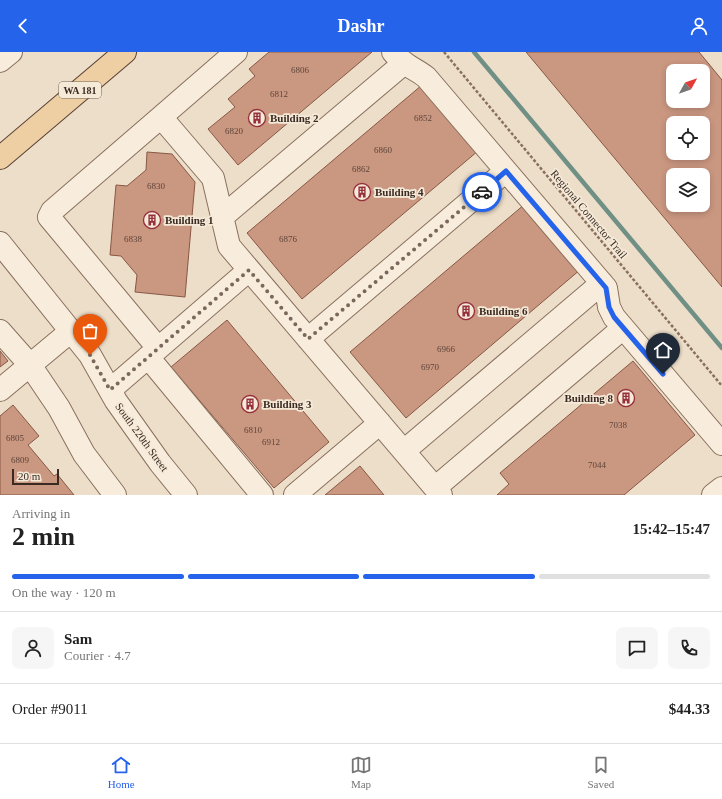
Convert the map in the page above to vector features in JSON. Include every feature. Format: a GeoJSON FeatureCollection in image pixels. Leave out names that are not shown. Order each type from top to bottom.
{"type":"FeatureCollection","features":[{"type":"Feature","properties":{"kind":"main road","name":"WA 181"},"geometry":{"type":"LineString","coordinates":[[0,158],[125,52]]}},
{"type":"Feature","properties":{"kind":"street"},"geometry":{"type":"LineString","coordinates":[[0,61],[11,52]]}},
{"type":"Feature","properties":{"kind":"street"},"geometry":{"type":"LineString","coordinates":[[236,52],[52,211],[49,217],[262,495]]}},
{"type":"Feature","properties":{"kind":"street"},"geometry":{"type":"LineString","coordinates":[[222,217],[398,58],[426,77],[602,283],[608,295],[609,307],[623,328],[722,444]]}},
{"type":"Feature","properties":{"kind":"street"},"geometry":{"type":"LineString","coordinates":[[161,117],[213,178],[229,246],[438,491],[623,328]]}},
{"type":"Feature","properties":{"kind":"street"},"geometry":{"type":"LineString","coordinates":[[308,339],[506,171]]}},
{"type":"Feature","properties":{"kind":"street","name":"South 220th Street"},"geometry":{"type":"LineString","coordinates":[[0,243],[90,355],[110,390],[160,463],[186,495]]}},
{"type":"Feature","properties":{"kind":"street"},"geometry":{"type":"LineString","coordinates":[[110,390],[249,270]]}},
{"type":"Feature","properties":{"kind":"street"},"geometry":{"type":"LineString","coordinates":[[404,451],[602,283]]}},
{"type":"Feature","properties":{"kind":"street"},"geometry":{"type":"LineString","coordinates":[[0,331],[30,365],[60,408],[84,454],[115,495]]}},
{"type":"Feature","properties":{"kind":"street"},"geometry":{"type":"LineString","coordinates":[[0,390],[71,331]]}},
{"type":"Feature","properties":{"kind":"street"},"geometry":{"type":"LineString","coordinates":[[295,495],[380,423]]}},
{"type":"Feature","properties":{"kind":"street"},"geometry":{"type":"LineString","coordinates":[[713,495],[722,488]]}},
{"type":"Feature","properties":{"kind":"path","name":"Regional Connector Trail"},"geometry":{"type":"LineString","coordinates":[[444,52],[722,386]]}},
{"type":"Feature","properties":{"kind":"building","name":"Building 2"},"geometry":{"type":"Polygon","coordinates":[[[269,52],[372,52],[238,165],[208,129],[235,107],[228,99],[255,76],[249,69],[269,52]]]}},
{"type":"Feature","properties":{"kind":"building"},"geometry":{"type":"Polygon","coordinates":[[[526,52],[699,52],[709,64],[666,64],[666,108],[710,108],[710,65],[722,80],[722,287],[526,52]]]}},
{"type":"Feature","properties":{"kind":"building","name":"Building 4"},"geometry":{"type":"Polygon","coordinates":[[[422,85],[478,151],[302,299],[247,233],[422,85]]]}},
{"type":"Feature","properties":{"kind":"building","name":"Building 1"},"geometry":{"type":"Polygon","coordinates":[[[147,152],[172,154],[195,182],[185,297],[135,292],[137,275],[121,256],[110,255],[116,185],[127,186],[146,170],[147,152]]]}},
{"type":"Feature","properties":{"kind":"building","name":"Building 6"},"geometry":{"type":"Polygon","coordinates":[[[525,204],[581,269],[406,418],[350,352],[525,204]]]}},
{"type":"Feature","properties":{"kind":"building","name":"Building 3"},"geometry":{"type":"Polygon","coordinates":[[[227,320],[329,442],[274,488],[171,367],[227,320]]]}},
{"type":"Feature","properties":{"kind":"building"},"geometry":{"type":"Polygon","coordinates":[[[0,351],[8,361],[0,367],[0,351]]]}},
{"type":"Feature","properties":{"kind":"building","name":"Building 8"},"geometry":{"type":"Polygon","coordinates":[[[633,361],[695,435],[624,495],[497,495],[509,484],[500,473],[633,361]]]}},
{"type":"Feature","properties":{"kind":"building"},"geometry":{"type":"Polygon","coordinates":[[[13,405],[39,436],[28,445],[54,476],[57,474],[74,495],[0,495],[0,416],[13,405]]]}},
{"type":"Feature","properties":{"kind":"building"},"geometry":{"type":"Polygon","coordinates":[[[360,466],[384,495],[325,495],[360,466]]]}},
{"type":"Feature","properties":{"kind":"waterway"},"geometry":{"type":"LineString","coordinates":[[474,52],[722,348]]}},
{"type":"Feature","properties":{"kind":"way so far"},"geometry":{"type":"LineString","coordinates":[[90,355],[110,390],[249,270],[308,339],[482,192]]}},
{"type":"Feature","properties":{"kind":"place","name":"Building 2"},"geometry":{"type":"Point","coordinates":[257,118]}},
{"type":"Feature","properties":{"kind":"place","name":"Building 4"},"geometry":{"type":"Point","coordinates":[362,192]}},
{"type":"Feature","properties":{"kind":"place","name":"Building 1"},"geometry":{"type":"Point","coordinates":[152,220]}},
{"type":"Feature","properties":{"kind":"place","name":"Building 6"},"geometry":{"type":"Point","coordinates":[466,311]}},
{"type":"Feature","properties":{"kind":"place","name":"Building 8"},"geometry":{"type":"Point","coordinates":[626,398]}},
{"type":"Feature","properties":{"kind":"place","name":"Building 3"},"geometry":{"type":"Point","coordinates":[250,404]}},
{"type":"Feature","properties":{"kind":"route"},"geometry":{"type":"LineString","coordinates":[[482,192],[506,171],[606,288],[609,307],[614,317],[663,374]]}}]}
